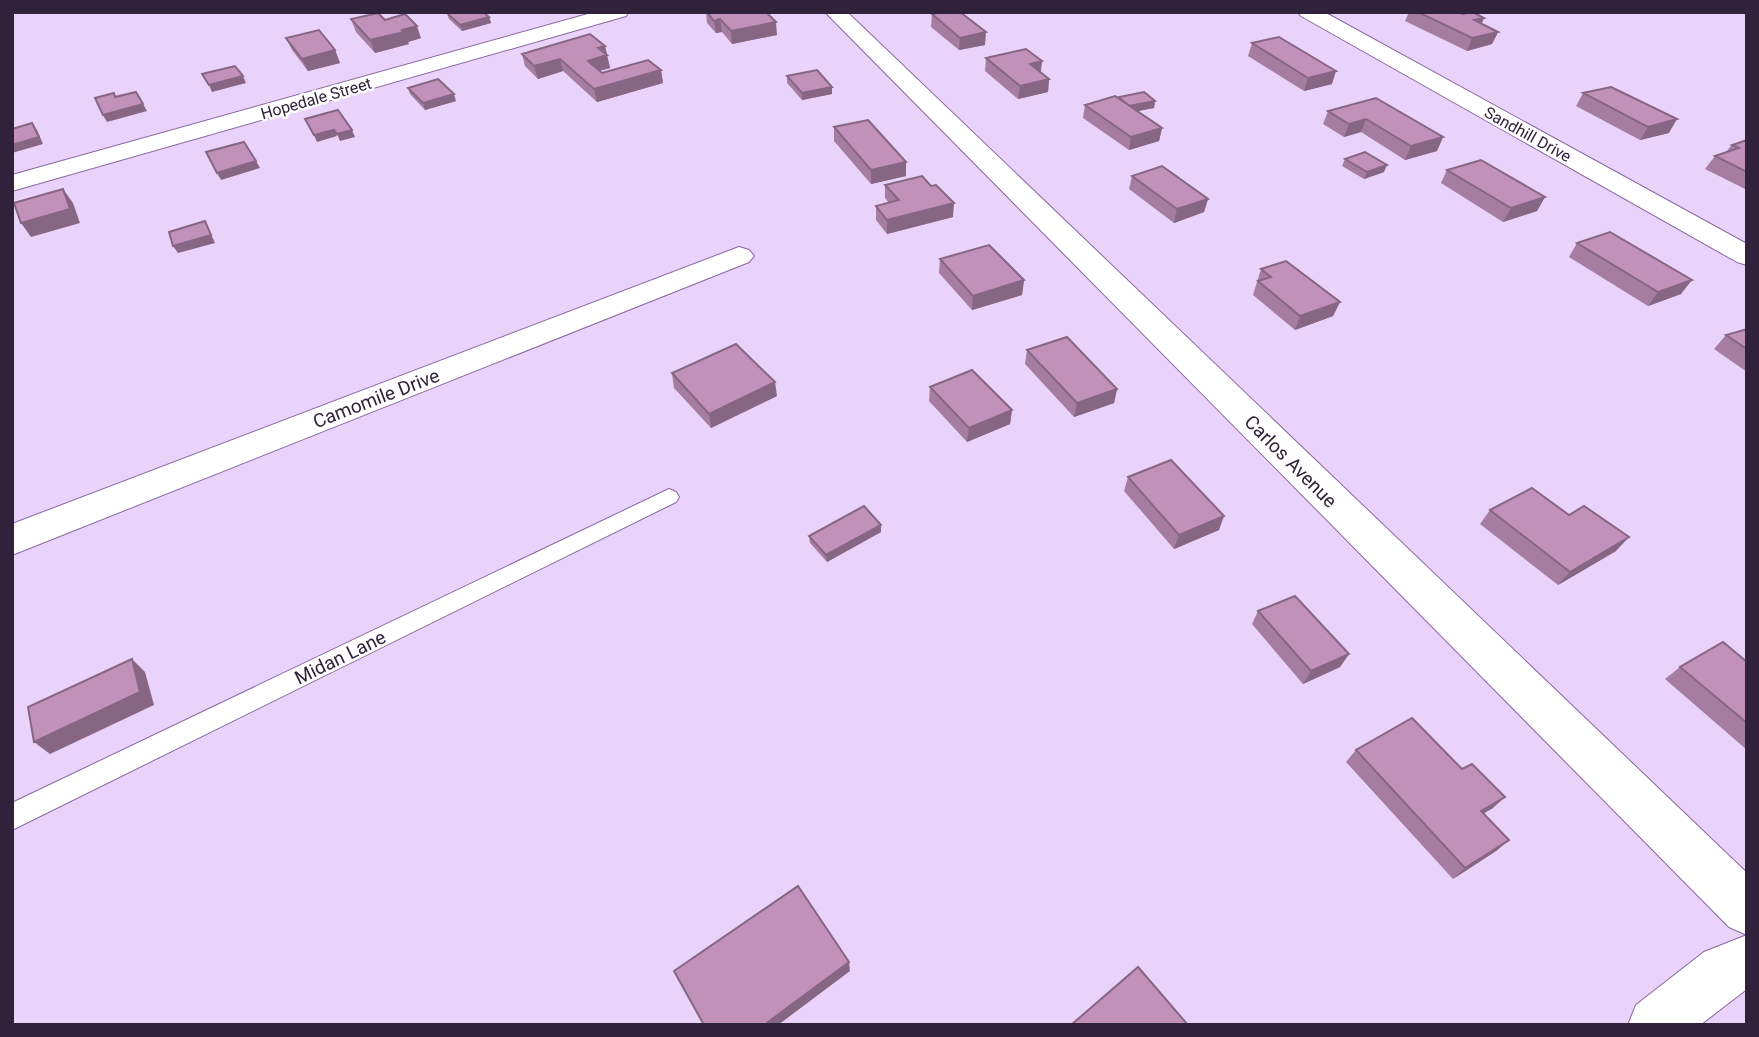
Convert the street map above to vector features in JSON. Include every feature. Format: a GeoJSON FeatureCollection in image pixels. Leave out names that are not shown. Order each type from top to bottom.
{"type":"FeatureCollection","features":[{"type":"Feature","properties":{"kind":"street","name":"Hopedale Street"},"geometry":{"type":"LineString","coordinates":[[12,183],[619,12]]}},
{"type":"Feature","properties":{"kind":"street","name":"Carlos Avenue"},"geometry":{"type":"LineString","coordinates":[[835,12],[1747,909]]}},
{"type":"Feature","properties":{"kind":"street","name":"Sandhill Drive"},"geometry":{"type":"LineString","coordinates":[[1308,12],[1747,256]]}},
{"type":"Feature","properties":{"kind":"street","name":"Camomile Drive"},"geometry":{"type":"LineString","coordinates":[[12,540],[739,256]]}},
{"type":"Feature","properties":{"kind":"street"},"geometry":{"type":"LineString","coordinates":[[1656,1025],[1723,971],[1747,962]]}},
{"type":"Feature","properties":{"kind":"lane","name":"Midan Lane"},"geometry":{"type":"LineString","coordinates":[[12,817],[669,497]]}},
{"type":"Feature","properties":{"kind":"building"},"geometry":{"type":"Polygon","coordinates":[[[483,12],[489,17],[460,25],[447,13],[483,12]]]}},
{"type":"Feature","properties":{"kind":"building"},"geometry":{"type":"Polygon","coordinates":[[[707,12],[766,12],[776,22],[731,31],[720,19],[714,21],[707,12]]]}},
{"type":"Feature","properties":{"kind":"building"},"geometry":{"type":"Polygon","coordinates":[[[960,12],[986,32],[960,38],[932,14],[960,12]]]}},
{"type":"Feature","properties":{"kind":"building"},"geometry":{"type":"Polygon","coordinates":[[[1418,12],[1473,12],[1484,18],[1474,20],[1498,32],[1472,38],[1418,12]]]}},
{"type":"Feature","properties":{"kind":"building"},"geometry":{"type":"Polygon","coordinates":[[[378,13],[385,20],[405,14],[417,26],[370,40],[351,19],[378,13]]]}},
{"type":"Feature","properties":{"kind":"building"},"geometry":{"type":"Polygon","coordinates":[[[319,30],[335,50],[302,59],[286,38],[319,30]]]}},
{"type":"Feature","properties":{"kind":"building"},"geometry":{"type":"Polygon","coordinates":[[[590,34],[605,46],[598,48],[607,55],[588,61],[602,73],[648,60],[661,70],[594,89],[560,59],[534,66],[522,54],[590,34]]]}},
{"type":"Feature","properties":{"kind":"building"},"geometry":{"type":"Polygon","coordinates":[[[1279,37],[1336,71],[1308,78],[1252,43],[1279,37]]]}},
{"type":"Feature","properties":{"kind":"building"},"geometry":{"type":"Polygon","coordinates":[[[1026,49],[1042,61],[1030,64],[1049,79],[1020,86],[986,58],[1026,49]]]}},
{"type":"Feature","properties":{"kind":"building"},"geometry":{"type":"Polygon","coordinates":[[[235,66],[243,76],[209,85],[202,74],[235,66]]]}},
{"type":"Feature","properties":{"kind":"building"},"geometry":{"type":"Polygon","coordinates":[[[817,70],[832,87],[802,93],[787,76],[817,70]]]}},
{"type":"Feature","properties":{"kind":"building"},"geometry":{"type":"Polygon","coordinates":[[[438,79],[454,94],[423,103],[408,88],[438,79]]]}},
{"type":"Feature","properties":{"kind":"building"},"geometry":{"type":"Polygon","coordinates":[[[1611,87],[1677,119],[1648,127],[1583,93],[1611,87]]]}},
{"type":"Feature","properties":{"kind":"building"},"geometry":{"type":"Polygon","coordinates":[[[136,92],[143,104],[103,115],[95,98],[114,93],[115,97],[136,92]]]}},
{"type":"Feature","properties":{"kind":"building"},"geometry":{"type":"Polygon","coordinates":[[[1144,92],[1155,101],[1129,106],[1119,97],[1144,92]]]}},
{"type":"Feature","properties":{"kind":"building"},"geometry":{"type":"Polygon","coordinates":[[[1115,96],[1162,128],[1131,137],[1085,105],[1115,96]]]}},
{"type":"Feature","properties":{"kind":"building"},"geometry":{"type":"Polygon","coordinates":[[[1376,98],[1443,137],[1411,146],[1366,119],[1349,124],[1328,111],[1376,98]]]}},
{"type":"Feature","properties":{"kind":"building"},"geometry":{"type":"Polygon","coordinates":[[[338,110],[352,130],[337,134],[334,130],[314,135],[305,119],[338,110]]]}},
{"type":"Feature","properties":{"kind":"building"},"geometry":{"type":"Polygon","coordinates":[[[868,120],[906,162],[871,170],[834,127],[868,120]]]}},
{"type":"Feature","properties":{"kind":"building"},"geometry":{"type":"Polygon","coordinates":[[[32,123],[39,137],[12,145],[12,129],[32,123]]]}},
{"type":"Feature","properties":{"kind":"building"},"geometry":{"type":"Polygon","coordinates":[[[1747,140],[1747,172],[1715,156],[1739,148],[1732,145],[1747,140]]]}},
{"type":"Feature","properties":{"kind":"building"},"geometry":{"type":"Polygon","coordinates":[[[244,142],[256,161],[217,173],[206,152],[244,142]]]}},
{"type":"Feature","properties":{"kind":"building"},"geometry":{"type":"Polygon","coordinates":[[[1365,152],[1387,165],[1367,172],[1345,159],[1365,152]]]}},
{"type":"Feature","properties":{"kind":"building"},"geometry":{"type":"Polygon","coordinates":[[[1481,160],[1545,197],[1511,208],[1447,170],[1481,160]]]}},
{"type":"Feature","properties":{"kind":"building"},"geometry":{"type":"Polygon","coordinates":[[[1162,166],[1208,199],[1177,209],[1132,176],[1162,166]]]}},
{"type":"Feature","properties":{"kind":"building"},"geometry":{"type":"Polygon","coordinates":[[[922,176],[931,186],[936,185],[954,203],[887,220],[876,206],[899,200],[885,185],[922,176]]]}},
{"type":"Feature","properties":{"kind":"building"},"geometry":{"type":"Polygon","coordinates":[[[63,189],[70,209],[21,223],[14,203],[63,189]]]}},
{"type":"Feature","properties":{"kind":"building"},"geometry":{"type":"Polygon","coordinates":[[[205,221],[211,235],[173,246],[169,232],[205,221]]]}},
{"type":"Feature","properties":{"kind":"building"},"geometry":{"type":"Polygon","coordinates":[[[1610,232],[1692,280],[1658,292],[1577,243],[1610,232]]]}},
{"type":"Feature","properties":{"kind":"building"},"geometry":{"type":"Polygon","coordinates":[[[989,245],[1024,280],[973,296],[940,259],[989,245]]]}},
{"type":"Feature","properties":{"kind":"building"},"geometry":{"type":"Polygon","coordinates":[[[1286,261],[1340,302],[1300,316],[1258,281],[1271,277],[1261,269],[1286,261]]]}},
{"type":"Feature","properties":{"kind":"building"},"geometry":{"type":"Polygon","coordinates":[[[1747,329],[1747,349],[1726,335],[1747,329]]]}},
{"type":"Feature","properties":{"kind":"building"},"geometry":{"type":"Polygon","coordinates":[[[1067,337],[1117,389],[1077,403],[1027,350],[1067,337]]]}},
{"type":"Feature","properties":{"kind":"building"},"geometry":{"type":"Polygon","coordinates":[[[736,344],[775,382],[709,414],[672,373],[736,344]]]}},
{"type":"Feature","properties":{"kind":"building"},"geometry":{"type":"Polygon","coordinates":[[[972,370],[1012,410],[969,428],[930,387],[972,370]]]}},
{"type":"Feature","properties":{"kind":"building"},"geometry":{"type":"Polygon","coordinates":[[[1171,460],[1224,516],[1179,535],[1128,477],[1171,460]]]}},
{"type":"Feature","properties":{"kind":"building"},"geometry":{"type":"Polygon","coordinates":[[[1532,488],[1569,515],[1584,506],[1629,537],[1570,572],[1490,510],[1532,488]]]}},
{"type":"Feature","properties":{"kind":"building"},"geometry":{"type":"Polygon","coordinates":[[[864,506],[881,525],[826,555],[809,536],[864,506]]]}},
{"type":"Feature","properties":{"kind":"building"},"geometry":{"type":"Polygon","coordinates":[[[1295,596],[1349,654],[1311,671],[1258,611],[1295,596]]]}},
{"type":"Feature","properties":{"kind":"building"},"geometry":{"type":"Polygon","coordinates":[[[1723,642],[1747,662],[1747,723],[1680,667],[1723,642]]]}},
{"type":"Feature","properties":{"kind":"building"},"geometry":{"type":"Polygon","coordinates":[[[132,659],[140,692],[34,742],[28,707],[132,659]]]}},
{"type":"Feature","properties":{"kind":"building"},"geometry":{"type":"Polygon","coordinates":[[[1412,718],[1462,769],[1472,764],[1505,797],[1481,811],[1509,840],[1465,868],[1356,750],[1412,718]]]}},
{"type":"Feature","properties":{"kind":"building"},"geometry":{"type":"Polygon","coordinates":[[[798,886],[849,962],[764,1025],[704,1025],[674,971],[798,886]]]}},
{"type":"Feature","properties":{"kind":"building"},"geometry":{"type":"Polygon","coordinates":[[[1138,967],[1188,1025],[1071,1025],[1138,967]]]}}]}
